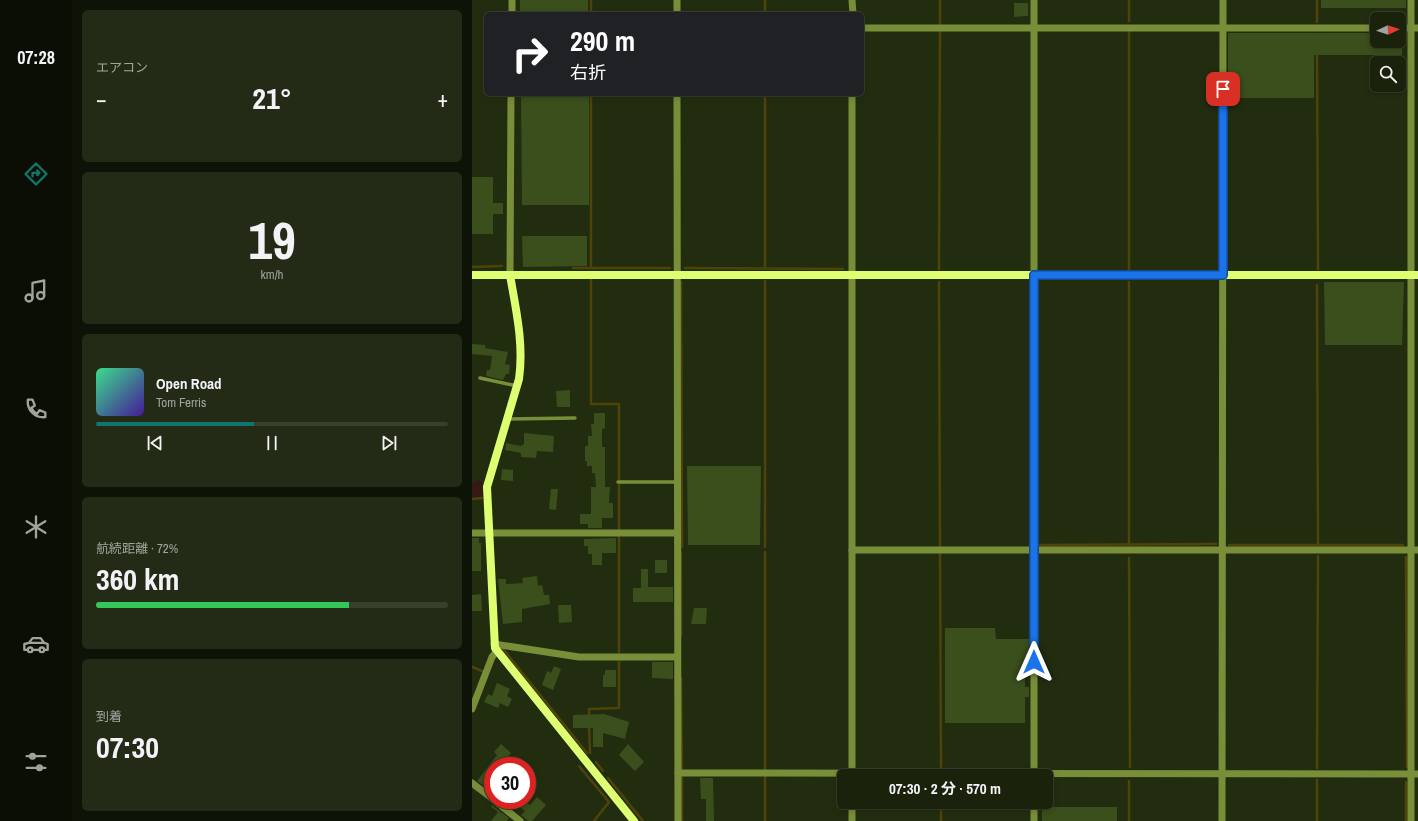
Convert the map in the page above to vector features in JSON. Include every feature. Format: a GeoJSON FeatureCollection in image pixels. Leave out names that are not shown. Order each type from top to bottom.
{"type":"FeatureCollection","features":[{"type":"Feature","properties":{"kind":"street"},"geometry":{"type":"LineString","coordinates":[[512,0],[512,12]]}},
{"type":"Feature","properties":{"kind":"street"},"geometry":{"type":"LineString","coordinates":[[677,0],[677,12]]}},
{"type":"Feature","properties":{"kind":"street"},"geometry":{"type":"LineString","coordinates":[[852,0],[853,12]]}},
{"type":"Feature","properties":{"kind":"street"},"geometry":{"type":"LineString","coordinates":[[1034,0],[1034,769]]}},
{"type":"Feature","properties":{"kind":"street"},"geometry":{"type":"LineString","coordinates":[[1222,821],[1224,0]]}},
{"type":"Feature","properties":{"kind":"street"},"geometry":{"type":"LineString","coordinates":[[1411,0],[1415,28],[1414,774],[1411,821]]}},
{"type":"Feature","properties":{"kind":"street"},"geometry":{"type":"LineString","coordinates":[[864,28],[1370,28]]}},
{"type":"Feature","properties":{"kind":"street"},"geometry":{"type":"LineString","coordinates":[[472,709],[495,648],[488,482],[506,418],[517,386],[521,364],[522,347],[510,275],[511,96]]}},
{"type":"Feature","properties":{"kind":"street"},"geometry":{"type":"LineString","coordinates":[[677,96],[678,821]]}},
{"type":"Feature","properties":{"kind":"street"},"geometry":{"type":"LineString","coordinates":[[852,96],[852,769]]}},
{"type":"Feature","properties":{"kind":"street"},"geometry":{"type":"LineString","coordinates":[[472,275],[1414,275]]}},
{"type":"Feature","properties":{"kind":"street"},"geometry":{"type":"LineString","coordinates":[[472,533],[677,533]]}},
{"type":"Feature","properties":{"kind":"street"},"geometry":{"type":"LineString","coordinates":[[852,550],[1415,550]]}},
{"type":"Feature","properties":{"kind":"street"},"geometry":{"type":"LineString","coordinates":[[495,648],[579,658],[677,657]]}},
{"type":"Feature","properties":{"kind":"street"},"geometry":{"type":"LineString","coordinates":[[495,648],[634,821]]}},
{"type":"Feature","properties":{"kind":"street"},"geometry":{"type":"LineString","coordinates":[[678,773],[837,775]]}},
{"type":"Feature","properties":{"kind":"street"},"geometry":{"type":"LineString","coordinates":[[1053,775],[1414,774]]}},
{"type":"Feature","properties":{"kind":"street"},"geometry":{"type":"LineString","coordinates":[[472,783],[484,792]]}},
{"type":"Feature","properties":{"kind":"street"},"geometry":{"type":"LineString","coordinates":[[504,809],[517,820]]}},
{"type":"Feature","properties":{"kind":"street"},"geometry":{"type":"LineString","coordinates":[[852,809],[852,821]]}},
{"type":"Feature","properties":{"kind":"street"},"geometry":{"type":"LineString","coordinates":[[1034,809],[1034,821]]}},
{"type":"Feature","properties":{"kind":"lane"},"geometry":{"type":"LineString","coordinates":[[480,378],[517,386]]}},
{"type":"Feature","properties":{"kind":"lane"},"geometry":{"type":"LineString","coordinates":[[506,418],[575,418]]}},
{"type":"Feature","properties":{"kind":"lane"},"geometry":{"type":"LineString","coordinates":[[618,482],[677,482]]}},
{"type":"Feature","properties":{"kind":"shaded area"},"geometry":{"type":"Polygon","coordinates":[[[479,480],[482,482],[483,497],[472,498],[472,484],[479,480]]]}},
{"type":"Feature","properties":{"kind":"building"},"geometry":{"type":"Polygon","coordinates":[[[520,0],[588,0],[588,12],[520,12],[520,0]]]}},
{"type":"Feature","properties":{"kind":"building"},"geometry":{"type":"Polygon","coordinates":[[[1321,0],[1406,0],[1406,8],[1321,8],[1321,0]]]}},
{"type":"Feature","properties":{"kind":"building"},"geometry":{"type":"Polygon","coordinates":[[[1014,3],[1028,3],[1028,16],[1014,17],[1014,3]]]}},
{"type":"Feature","properties":{"kind":"building"},"geometry":{"type":"Polygon","coordinates":[[[1228,33],[1370,33],[1370,48],[1402,48],[1402,55],[1314,55],[1314,98],[1228,98],[1228,33]]]}},
{"type":"Feature","properties":{"kind":"building"},"geometry":{"type":"Polygon","coordinates":[[[521,96],[589,96],[589,205],[522,205],[521,96]]]}},
{"type":"Feature","properties":{"kind":"building"},"geometry":{"type":"Polygon","coordinates":[[[472,177],[493,177],[493,203],[503,203],[503,214],[493,214],[493,234],[472,234],[472,177]]]}},
{"type":"Feature","properties":{"kind":"building"},"geometry":{"type":"Polygon","coordinates":[[[522,236],[587,236],[587,266],[523,267],[522,236]]]}},
{"type":"Feature","properties":{"kind":"building"},"geometry":{"type":"Polygon","coordinates":[[[1324,282],[1404,282],[1402,345],[1325,345],[1324,282]]]}},
{"type":"Feature","properties":{"kind":"building"},"geometry":{"type":"Polygon","coordinates":[[[472,344],[485,345],[485,348],[508,352],[505,364],[510,365],[509,374],[506,374],[503,380],[486,376],[487,370],[490,370],[492,356],[472,354],[472,344]]]}},
{"type":"Feature","properties":{"kind":"building"},"geometry":{"type":"Polygon","coordinates":[[[570,390],[570,407],[557,407],[556,391],[570,390]]]}},
{"type":"Feature","properties":{"kind":"building"},"geometry":{"type":"Polygon","coordinates":[[[594,413],[605,413],[605,428],[602,429],[602,447],[605,447],[605,487],[610,487],[609,503],[613,503],[613,518],[602,518],[602,528],[588,528],[588,524],[580,524],[580,514],[591,514],[591,487],[596,487],[595,473],[592,473],[592,466],[587,466],[587,461],[585,461],[585,446],[588,446],[588,436],[592,436],[591,424],[594,424],[594,413]]]}},
{"type":"Feature","properties":{"kind":"building"},"geometry":{"type":"Polygon","coordinates":[[[524,433],[554,436],[553,452],[537,451],[536,458],[521,457],[521,453],[505,450],[506,443],[521,446],[524,444],[524,433]]]}},
{"type":"Feature","properties":{"kind":"building"},"geometry":{"type":"Polygon","coordinates":[[[687,466],[761,466],[760,545],[688,545],[687,466]]]}},
{"type":"Feature","properties":{"kind":"building"},"geometry":{"type":"Polygon","coordinates":[[[502,469],[513,470],[513,481],[501,480],[502,469]]]}},
{"type":"Feature","properties":{"kind":"building"},"geometry":{"type":"Polygon","coordinates":[[[551,489],[558,489],[556,510],[549,509],[551,489]]]}},
{"type":"Feature","properties":{"kind":"building"},"geometry":{"type":"Polygon","coordinates":[[[472,538],[479,538],[479,543],[481,543],[481,571],[472,571],[472,538]]]}},
{"type":"Feature","properties":{"kind":"building"},"geometry":{"type":"Polygon","coordinates":[[[616,538],[616,553],[602,553],[602,565],[592,565],[592,554],[588,554],[588,546],[584,546],[584,539],[616,538]]]}},
{"type":"Feature","properties":{"kind":"building"},"geometry":{"type":"Polygon","coordinates":[[[655,560],[667,560],[667,573],[655,573],[655,560]]]}},
{"type":"Feature","properties":{"kind":"building"},"geometry":{"type":"Polygon","coordinates":[[[641,569],[648,569],[648,587],[673,587],[673,602],[633,602],[633,588],[641,588],[641,569]]]}},
{"type":"Feature","properties":{"kind":"building"},"geometry":{"type":"Polygon","coordinates":[[[537,576],[538,586],[542,585],[544,595],[549,595],[550,604],[522,609],[522,622],[503,624],[498,579],[506,579],[506,584],[523,583],[522,578],[537,576]]]}},
{"type":"Feature","properties":{"kind":"building"},"geometry":{"type":"Polygon","coordinates":[[[481,594],[482,611],[472,611],[472,595],[481,594]]]}},
{"type":"Feature","properties":{"kind":"building"},"geometry":{"type":"Polygon","coordinates":[[[558,605],[571,605],[572,622],[559,623],[558,605]]]}},
{"type":"Feature","properties":{"kind":"building"},"geometry":{"type":"Polygon","coordinates":[[[694,608],[707,608],[706,624],[691,624],[694,608]]]}},
{"type":"Feature","properties":{"kind":"building"},"geometry":{"type":"Polygon","coordinates":[[[945,628],[995,628],[996,639],[1029,639],[1029,663],[1025,663],[1025,687],[1029,687],[1029,697],[1025,697],[1025,723],[945,723],[945,628]]]}},
{"type":"Feature","properties":{"kind":"building"},"geometry":{"type":"Polygon","coordinates":[[[652,662],[673,662],[673,679],[652,678],[652,662]]]}},
{"type":"Feature","properties":{"kind":"building"},"geometry":{"type":"Polygon","coordinates":[[[554,666],[561,669],[553,690],[542,685],[547,671],[551,673],[554,666]]]}},
{"type":"Feature","properties":{"kind":"building"},"geometry":{"type":"Polygon","coordinates":[[[605,670],[616,670],[616,687],[603,687],[603,675],[605,675],[605,670]]]}},
{"type":"Feature","properties":{"kind":"building"},"geometry":{"type":"Polygon","coordinates":[[[497,683],[510,689],[507,696],[512,699],[508,707],[500,703],[498,708],[484,702],[488,694],[492,696],[497,683]]]}},
{"type":"Feature","properties":{"kind":"building"},"geometry":{"type":"Polygon","coordinates":[[[604,714],[629,722],[625,739],[603,733],[603,747],[593,747],[593,728],[573,728],[573,715],[604,714]]]}},
{"type":"Feature","properties":{"kind":"building"},"geometry":{"type":"Polygon","coordinates":[[[501,744],[511,753],[508,757],[495,757],[497,755],[494,752],[501,744]]]}},
{"type":"Feature","properties":{"kind":"building"},"geometry":{"type":"Polygon","coordinates":[[[628,744],[644,762],[635,771],[619,755],[628,744]]]}},
{"type":"Feature","properties":{"kind":"building"},"geometry":{"type":"Polygon","coordinates":[[[484,772],[484,786],[477,781],[484,772]]]}},
{"type":"Feature","properties":{"kind":"building"},"geometry":{"type":"Polygon","coordinates":[[[700,778],[713,778],[714,821],[706,821],[706,799],[701,799],[700,778]]]}},
{"type":"Feature","properties":{"kind":"building"},"geometry":{"type":"Polygon","coordinates":[[[537,797],[546,805],[532,821],[528,821],[521,815],[525,811],[522,809],[536,809],[537,797]]]}},
{"type":"Feature","properties":{"kind":"building"},"geometry":{"type":"Polygon","coordinates":[[[1053,807],[1117,807],[1117,821],[1042,821],[1042,809],[1053,809],[1053,807]]]}},
{"type":"Feature","properties":{"kind":"building"},"geometry":{"type":"Polygon","coordinates":[[[494,809],[497,809],[509,818],[507,821],[491,821],[498,812],[494,809]]]}},
{"type":"Feature","properties":{"kind":"waterway"},"geometry":{"type":"LineString","coordinates":[[591,0],[591,12]]}},
{"type":"Feature","properties":{"kind":"waterway"},"geometry":{"type":"LineString","coordinates":[[765,0],[765,12]]}},
{"type":"Feature","properties":{"kind":"waterway"},"geometry":{"type":"LineString","coordinates":[[940,0],[940,25]]}},
{"type":"Feature","properties":{"kind":"waterway"},"geometry":{"type":"LineString","coordinates":[[1129,0],[1129,21]]}},
{"type":"Feature","properties":{"kind":"waterway"},"geometry":{"type":"LineString","coordinates":[[1317,0],[1317,22]]}},
{"type":"Feature","properties":{"kind":"waterway"},"geometry":{"type":"LineString","coordinates":[[939,269],[940,31]]}},
{"type":"Feature","properties":{"kind":"waterway"},"geometry":{"type":"LineString","coordinates":[[1129,32],[1129,270]]}},
{"type":"Feature","properties":{"kind":"waterway"},"geometry":{"type":"LineString","coordinates":[[1317,52],[1318,269]]}},
{"type":"Feature","properties":{"kind":"waterway"},"geometry":{"type":"LineString","coordinates":[[591,96],[591,268]]}},
{"type":"Feature","properties":{"kind":"waterway"},"geometry":{"type":"LineString","coordinates":[[765,96],[765,268]]}},
{"type":"Feature","properties":{"kind":"waterway"},"geometry":{"type":"LineString","coordinates":[[472,267],[502,266]]}},
{"type":"Feature","properties":{"kind":"waterway"},"geometry":{"type":"LineString","coordinates":[[573,268],[670,268]]}},
{"type":"Feature","properties":{"kind":"waterway"},"geometry":{"type":"LineString","coordinates":[[685,268],[843,269]]}},
{"type":"Feature","properties":{"kind":"waterway"},"geometry":{"type":"LineString","coordinates":[[591,280],[591,404],[619,404],[619,480]]}},
{"type":"Feature","properties":{"kind":"waterway"},"geometry":{"type":"LineString","coordinates":[[765,281],[765,547]]}},
{"type":"Feature","properties":{"kind":"waterway"},"geometry":{"type":"LineString","coordinates":[[681,282],[682,547]]}},
{"type":"Feature","properties":{"kind":"waterway"},"geometry":{"type":"LineString","coordinates":[[939,282],[940,547]]}},
{"type":"Feature","properties":{"kind":"waterway"},"geometry":{"type":"LineString","coordinates":[[1129,282],[1129,545]]}},
{"type":"Feature","properties":{"kind":"waterway"},"geometry":{"type":"LineString","coordinates":[[1317,285],[1318,545]]}},
{"type":"Feature","properties":{"kind":"waterway"},"geometry":{"type":"LineString","coordinates":[[619,485],[619,529]]}},
{"type":"Feature","properties":{"kind":"waterway"},"geometry":{"type":"LineString","coordinates":[[472,499],[482,498]]}},
{"type":"Feature","properties":{"kind":"waterway"},"geometry":{"type":"LineString","coordinates":[[619,536],[619,652]]}},
{"type":"Feature","properties":{"kind":"waterway"},"geometry":{"type":"LineString","coordinates":[[1039,545],[1216,544]]}},
{"type":"Feature","properties":{"kind":"waterway"},"geometry":{"type":"LineString","coordinates":[[1229,545],[1403,545]]}},
{"type":"Feature","properties":{"kind":"waterway"},"geometry":{"type":"LineString","coordinates":[[681,552],[681,636]]}},
{"type":"Feature","properties":{"kind":"waterway"},"geometry":{"type":"LineString","coordinates":[[765,552],[765,770]]}},
{"type":"Feature","properties":{"kind":"waterway"},"geometry":{"type":"LineString","coordinates":[[940,553],[941,769]]}},
{"type":"Feature","properties":{"kind":"waterway"},"geometry":{"type":"LineString","coordinates":[[1317,768],[1318,556]]}},
{"type":"Feature","properties":{"kind":"waterway"},"geometry":{"type":"LineString","coordinates":[[1406,557],[1407,767]]}},
{"type":"Feature","properties":{"kind":"waterway"},"geometry":{"type":"LineString","coordinates":[[1129,558],[1130,767]]}},
{"type":"Feature","properties":{"kind":"waterway"},"geometry":{"type":"LineString","coordinates":[[503,649],[587,753]]}},
{"type":"Feature","properties":{"kind":"waterway"},"geometry":{"type":"LineString","coordinates":[[589,717],[589,709],[619,708],[619,662]]}},
{"type":"Feature","properties":{"kind":"waterway"},"geometry":{"type":"LineString","coordinates":[[472,667],[482,671]]}},
{"type":"Feature","properties":{"kind":"waterway"},"geometry":{"type":"LineString","coordinates":[[681,678],[682,771]]}},
{"type":"Feature","properties":{"kind":"waterway"},"geometry":{"type":"LineString","coordinates":[[589,726],[590,753]]}},
{"type":"Feature","properties":{"kind":"waterway"},"geometry":{"type":"LineString","coordinates":[[596,762],[603,771]]}},
{"type":"Feature","properties":{"kind":"waterway"},"geometry":{"type":"LineString","coordinates":[[579,766],[609,802],[594,821]]}},
{"type":"Feature","properties":{"kind":"waterway"},"geometry":{"type":"LineString","coordinates":[[765,775],[765,821]]}},
{"type":"Feature","properties":{"kind":"waterway"},"geometry":{"type":"LineString","coordinates":[[682,777],[682,821]]}},
{"type":"Feature","properties":{"kind":"waterway"},"geometry":{"type":"LineString","coordinates":[[608,778],[643,821]]}},
{"type":"Feature","properties":{"kind":"waterway"},"geometry":{"type":"LineString","coordinates":[[1317,780],[1317,821]]}},
{"type":"Feature","properties":{"kind":"waterway"},"geometry":{"type":"LineString","coordinates":[[1129,781],[1129,821]]}},
{"type":"Feature","properties":{"kind":"waterway"},"geometry":{"type":"LineString","coordinates":[[1406,782],[1406,821]]}},
{"type":"Feature","properties":{"kind":"waterway"},"geometry":{"type":"LineString","coordinates":[[941,809],[941,821]]}},
{"type":"Feature","properties":{"kind":"route"},"geometry":{"type":"LineString","coordinates":[[1034,662],[1034,275],[1223,275],[1223,89]]}}]}
